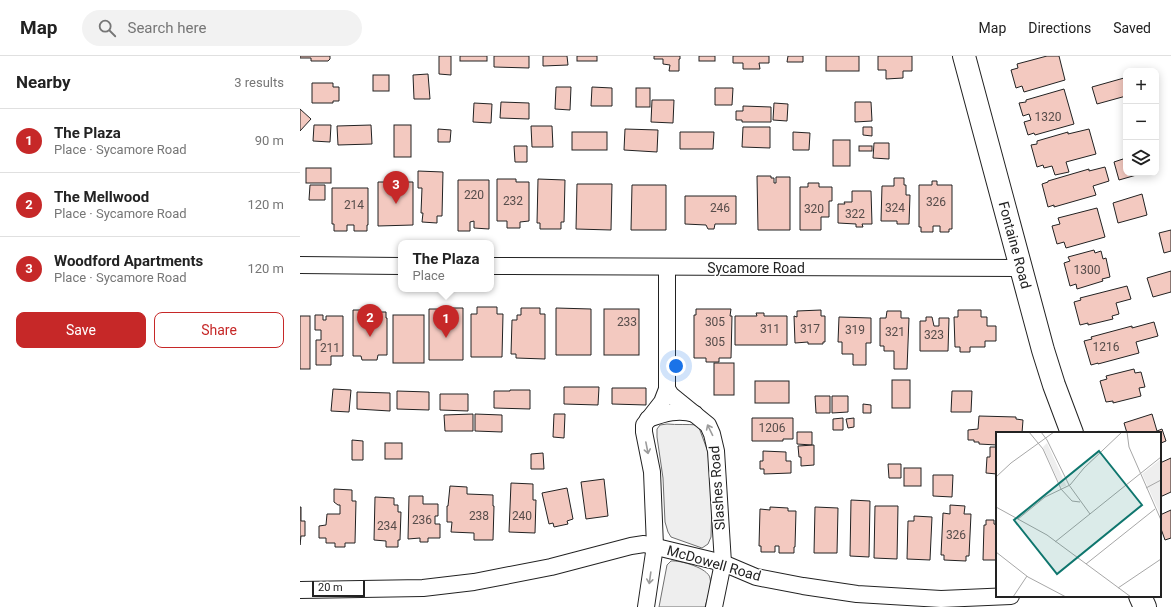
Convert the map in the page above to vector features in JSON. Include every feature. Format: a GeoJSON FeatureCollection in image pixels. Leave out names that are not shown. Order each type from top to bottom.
{"type":"FeatureCollection","features":[{"type":"Feature","properties":{"kind":"street","name":"Fontaine Road"},"geometry":{"type":"LineString","coordinates":[[964,56],[1043,350],[1072,432]]}},
{"type":"Feature","properties":{"kind":"street"},"geometry":{"type":"LineString","coordinates":[[300,265],[398,266]]}},
{"type":"Feature","properties":{"kind":"street","name":"Sycamore Road"},"geometry":{"type":"LineString","coordinates":[[494,266],[1021,268]]}},
{"type":"Feature","properties":{"kind":"street"},"geometry":{"type":"LineString","coordinates":[[646,607],[655,546],[652,472],[644,425],[662,402],[667,389],[667,267]]}},
{"type":"Feature","properties":{"kind":"street","name":"Slashes Road"},"geometry":{"type":"LineString","coordinates":[[667,389],[708,425],[716,451],[723,563],[714,607]]}},
{"type":"Feature","properties":{"kind":"street"},"geometry":{"type":"LineString","coordinates":[[648,419],[664,413],[685,411],[696,415]]}},
{"type":"Feature","properties":{"kind":"street","name":"McDowell Road"},"geometry":{"type":"LineString","coordinates":[[300,590],[423,588],[474,582],[551,567],[644,544],[723,563],[756,577],[803,586],[857,594],[941,599],[996,597]]}},
{"type":"Feature","properties":{"kind":"street"},"geometry":{"type":"LineString","coordinates":[[1140,597],[1145,607]]}},
{"type":"Feature","properties":{"kind":"shaded area"},"geometry":{"type":"Polygon","coordinates":[[[660,425],[698,425],[708,452],[712,503],[711,537],[708,544],[702,548],[671,537],[665,522],[663,478],[657,429],[660,425]]]}},
{"type":"Feature","properties":{"kind":"shaded area"},"geometry":{"type":"Polygon","coordinates":[[[671,561],[693,565],[708,574],[710,584],[705,607],[659,607],[667,565],[671,561]]]}},
{"type":"Feature","properties":{"kind":"building"},"geometry":{"type":"Polygon","coordinates":[[[300,56],[330,56],[330,59],[328,61],[311,61],[311,58],[300,58],[300,56]]]}},
{"type":"Feature","properties":{"kind":"building"},"geometry":{"type":"Polygon","coordinates":[[[439,56],[451,56],[451,75],[439,74],[439,56]]]}},
{"type":"Feature","properties":{"kind":"building"},"geometry":{"type":"Polygon","coordinates":[[[460,56],[487,56],[487,61],[460,61],[460,56]]]}},
{"type":"Feature","properties":{"kind":"building"},"geometry":{"type":"Polygon","coordinates":[[[494,56],[529,56],[529,68],[494,67],[494,56]]]}},
{"type":"Feature","properties":{"kind":"building"},"geometry":{"type":"Polygon","coordinates":[[[543,56],[567,56],[568,65],[543,66],[543,56]]]}},
{"type":"Feature","properties":{"kind":"building"},"geometry":{"type":"Polygon","coordinates":[[[577,56],[597,56],[597,61],[577,61],[577,56]]]}},
{"type":"Feature","properties":{"kind":"building"},"geometry":{"type":"Polygon","coordinates":[[[654,56],[680,56],[679,71],[669,71],[670,65],[663,64],[663,59],[654,59],[654,56]]]}},
{"type":"Feature","properties":{"kind":"building"},"geometry":{"type":"Polygon","coordinates":[[[699,56],[715,56],[715,61],[699,61],[699,56]]]}},
{"type":"Feature","properties":{"kind":"building"},"geometry":{"type":"Polygon","coordinates":[[[733,56],[769,56],[769,63],[759,63],[760,69],[743,69],[743,63],[733,63],[733,56]]]}},
{"type":"Feature","properties":{"kind":"building"},"geometry":{"type":"Polygon","coordinates":[[[788,56],[803,56],[803,62],[787,62],[788,56]]]}},
{"type":"Feature","properties":{"kind":"building"},"geometry":{"type":"Polygon","coordinates":[[[826,56],[859,56],[859,71],[826,71],[826,56]]]}},
{"type":"Feature","properties":{"kind":"building"},"geometry":{"type":"Polygon","coordinates":[[[878,56],[912,56],[912,71],[903,71],[903,78],[886,79],[886,70],[878,70],[878,56]]]}},
{"type":"Feature","properties":{"kind":"building"},"geometry":{"type":"Polygon","coordinates":[[[1047,56],[1059,56],[1065,80],[1024,92],[1022,86],[1016,88],[1011,70],[1018,68],[1017,64],[1047,56]]]}},
{"type":"Feature","properties":{"kind":"building"},"geometry":{"type":"Polygon","coordinates":[[[428,74],[430,99],[414,99],[413,75],[428,74]]]}},
{"type":"Feature","properties":{"kind":"building"},"geometry":{"type":"Polygon","coordinates":[[[373,75],[389,75],[389,91],[373,91],[373,75]]]}},
{"type":"Feature","properties":{"kind":"building"},"geometry":{"type":"Polygon","coordinates":[[[1123,78],[1123,97],[1097,104],[1092,87],[1123,78]]]}},
{"type":"Feature","properties":{"kind":"building"},"geometry":{"type":"Polygon","coordinates":[[[312,83],[333,83],[333,87],[339,87],[339,101],[333,101],[333,103],[312,103],[312,83]]]}},
{"type":"Feature","properties":{"kind":"building"},"geometry":{"type":"Polygon","coordinates":[[[556,87],[571,87],[570,110],[555,109],[556,87]]]}},
{"type":"Feature","properties":{"kind":"building"},"geometry":{"type":"Polygon","coordinates":[[[592,87],[612,88],[612,106],[591,106],[592,87]]]}},
{"type":"Feature","properties":{"kind":"building"},"geometry":{"type":"Polygon","coordinates":[[[636,88],[650,88],[650,107],[636,107],[636,88]]]}},
{"type":"Feature","properties":{"kind":"building"},"geometry":{"type":"Polygon","coordinates":[[[715,88],[733,88],[732,105],[715,105],[715,88]]]}},
{"type":"Feature","properties":{"kind":"building"},"geometry":{"type":"Polygon","coordinates":[[[1064,89],[1074,124],[1035,135],[1034,133],[1028,135],[1024,122],[1031,120],[1029,114],[1023,116],[1019,103],[1064,89]]]}},
{"type":"Feature","properties":{"kind":"building"},"geometry":{"type":"Polygon","coordinates":[[[652,100],[674,100],[673,123],[651,122],[652,100]]]}},
{"type":"Feature","properties":{"kind":"building"},"geometry":{"type":"Polygon","coordinates":[[[501,102],[529,103],[529,119],[500,118],[501,102]]]}},
{"type":"Feature","properties":{"kind":"building"},"geometry":{"type":"Polygon","coordinates":[[[855,102],[871,102],[872,121],[855,122],[855,102]]]}},
{"type":"Feature","properties":{"kind":"building"},"geometry":{"type":"Polygon","coordinates":[[[474,103],[492,104],[491,123],[473,122],[474,103]]]}},
{"type":"Feature","properties":{"kind":"building"},"geometry":{"type":"Polygon","coordinates":[[[774,103],[788,104],[787,121],[773,120],[774,103]]]}},
{"type":"Feature","properties":{"kind":"building"},"geometry":{"type":"Polygon","coordinates":[[[743,106],[771,107],[771,122],[742,122],[742,120],[736,120],[736,111],[743,111],[743,106]]]}},
{"type":"Feature","properties":{"kind":"building"},"geometry":{"type":"Polygon","coordinates":[[[300,109],[311,119],[300,131],[300,109]]]}},
{"type":"Feature","properties":{"kind":"building"},"geometry":{"type":"Polygon","coordinates":[[[314,125],[331,125],[330,142],[313,141],[314,125]]]}},
{"type":"Feature","properties":{"kind":"building"},"geometry":{"type":"Polygon","coordinates":[[[371,125],[372,144],[338,145],[337,126],[371,125]]]}},
{"type":"Feature","properties":{"kind":"building"},"geometry":{"type":"Polygon","coordinates":[[[394,125],[411,125],[411,157],[394,157],[394,125]]]}},
{"type":"Feature","properties":{"kind":"building"},"geometry":{"type":"Polygon","coordinates":[[[531,126],[552,126],[553,147],[532,147],[531,126]]]}},
{"type":"Feature","properties":{"kind":"building"},"geometry":{"type":"Polygon","coordinates":[[[743,127],[770,127],[770,148],[742,147],[743,127]]]}},
{"type":"Feature","properties":{"kind":"building"},"geometry":{"type":"Polygon","coordinates":[[[863,127],[872,127],[872,136],[863,135],[863,127]]]}},
{"type":"Feature","properties":{"kind":"building"},"geometry":{"type":"Polygon","coordinates":[[[438,129],[451,130],[450,142],[438,142],[438,129]]]}},
{"type":"Feature","properties":{"kind":"building"},"geometry":{"type":"Polygon","coordinates":[[[625,129],[658,130],[657,152],[624,150],[625,129]]]}},
{"type":"Feature","properties":{"kind":"building"},"geometry":{"type":"Polygon","coordinates":[[[1089,129],[1096,154],[1066,162],[1069,172],[1055,175],[1052,166],[1044,168],[1043,165],[1037,167],[1031,145],[1037,144],[1037,141],[1068,132],[1068,134],[1089,129]]]}},
{"type":"Feature","properties":{"kind":"building"},"geometry":{"type":"Polygon","coordinates":[[[572,132],[607,132],[607,150],[572,150],[572,132]]]}},
{"type":"Feature","properties":{"kind":"building"},"geometry":{"type":"Polygon","coordinates":[[[680,132],[714,132],[713,149],[680,149],[680,132]]]}},
{"type":"Feature","properties":{"kind":"building"},"geometry":{"type":"Polygon","coordinates":[[[793,132],[810,133],[809,150],[793,150],[793,132]]]}},
{"type":"Feature","properties":{"kind":"building"},"geometry":{"type":"Polygon","coordinates":[[[833,140],[850,140],[850,166],[833,166],[833,140]]]}},
{"type":"Feature","properties":{"kind":"building"},"geometry":{"type":"Polygon","coordinates":[[[874,143],[889,143],[889,159],[873,158],[874,143]]]}},
{"type":"Feature","properties":{"kind":"building"},"geometry":{"type":"Polygon","coordinates":[[[514,146],[527,146],[527,162],[515,162],[514,146]]]}},
{"type":"Feature","properties":{"kind":"building"},"geometry":{"type":"Polygon","coordinates":[[[859,146],[872,146],[872,151],[859,151],[859,146]]]}},
{"type":"Feature","properties":{"kind":"building"},"geometry":{"type":"Polygon","coordinates":[[[1123,159],[1123,176],[1133,176],[1119,180],[1114,162],[1123,159]]]}},
{"type":"Feature","properties":{"kind":"building"},"geometry":{"type":"Polygon","coordinates":[[[1105,167],[1109,181],[1093,186],[1096,195],[1054,207],[1054,205],[1048,207],[1042,184],[1089,169],[1089,171],[1105,167]]]}},
{"type":"Feature","properties":{"kind":"building"},"geometry":{"type":"Polygon","coordinates":[[[306,168],[331,168],[331,183],[306,183],[306,168]]]}},
{"type":"Feature","properties":{"kind":"building"},"geometry":{"type":"Polygon","coordinates":[[[418,171],[443,172],[442,216],[437,216],[437,223],[422,222],[422,188],[418,188],[418,171]]]}},
{"type":"Feature","properties":{"kind":"building"},"geometry":{"type":"Polygon","coordinates":[[[757,176],[771,176],[771,178],[774,178],[774,183],[776,183],[776,177],[790,177],[790,230],[758,230],[757,176]]]}},
{"type":"Feature","properties":{"kind":"building"},"geometry":{"type":"Polygon","coordinates":[[[894,178],[904,178],[906,195],[910,195],[909,224],[897,224],[897,221],[881,221],[882,186],[894,186],[894,178]]]}},
{"type":"Feature","properties":{"kind":"building"},"geometry":{"type":"Polygon","coordinates":[[[497,179],[516,179],[516,182],[529,182],[529,221],[520,222],[520,228],[507,228],[507,221],[497,221],[497,179]]]}},
{"type":"Feature","properties":{"kind":"building"},"geometry":{"type":"Polygon","coordinates":[[[538,179],[565,180],[564,222],[561,222],[561,229],[540,229],[540,223],[537,223],[538,179]]]}},
{"type":"Feature","properties":{"kind":"building"},"geometry":{"type":"Polygon","coordinates":[[[458,180],[489,180],[489,229],[474,228],[474,221],[470,222],[470,231],[458,231],[458,180]]]}},
{"type":"Feature","properties":{"kind":"building"},"geometry":{"type":"Polygon","coordinates":[[[932,181],[937,181],[937,185],[952,185],[952,229],[949,229],[949,232],[940,232],[940,226],[933,226],[933,232],[921,232],[921,227],[919,227],[919,185],[932,185],[932,181]]]}},
{"type":"Feature","properties":{"kind":"building"},"geometry":{"type":"Polygon","coordinates":[[[378,182],[413,182],[413,225],[378,226],[378,182]]]}},
{"type":"Feature","properties":{"kind":"building"},"geometry":{"type":"Polygon","coordinates":[[[808,183],[819,183],[819,187],[832,187],[832,201],[829,201],[829,217],[821,217],[821,230],[800,230],[800,187],[808,187],[808,183]]]}},
{"type":"Feature","properties":{"kind":"building"},"geometry":{"type":"Polygon","coordinates":[[[577,184],[612,184],[611,230],[576,229],[577,184]]]}},
{"type":"Feature","properties":{"kind":"building"},"geometry":{"type":"Polygon","coordinates":[[[310,185],[325,185],[325,200],[309,200],[310,185]]]}},
{"type":"Feature","properties":{"kind":"building"},"geometry":{"type":"Polygon","coordinates":[[[632,185],[666,185],[666,230],[631,230],[632,185]]]}},
{"type":"Feature","properties":{"kind":"building"},"geometry":{"type":"Polygon","coordinates":[[[332,188],[368,188],[367,231],[354,231],[354,225],[347,225],[347,231],[334,231],[334,224],[332,224],[332,188]]]}},
{"type":"Feature","properties":{"kind":"building"},"geometry":{"type":"Polygon","coordinates":[[[852,191],[871,191],[872,224],[862,224],[863,227],[856,227],[856,224],[838,223],[838,204],[852,202],[852,191]]]}},
{"type":"Feature","properties":{"kind":"building"},"geometry":{"type":"Polygon","coordinates":[[[1142,194],[1147,215],[1118,223],[1113,203],[1142,194]]]}},
{"type":"Feature","properties":{"kind":"building"},"geometry":{"type":"Polygon","coordinates":[[[685,196],[736,196],[736,224],[715,224],[714,229],[708,229],[706,225],[685,224],[685,196]]]}},
{"type":"Feature","properties":{"kind":"building"},"geometry":{"type":"Polygon","coordinates":[[[1097,208],[1105,237],[1066,248],[1064,242],[1057,244],[1052,226],[1060,224],[1058,218],[1097,208]]]}},
{"type":"Feature","properties":{"kind":"building"},"geometry":{"type":"Polygon","coordinates":[[[1171,230],[1171,251],[1164,253],[1159,233],[1171,230]]]}},
{"type":"Feature","properties":{"kind":"building"},"geometry":{"type":"Polygon","coordinates":[[[1094,250],[1095,253],[1101,251],[1103,259],[1106,258],[1110,277],[1102,279],[1103,281],[1077,289],[1076,284],[1070,286],[1064,263],[1070,261],[1068,257],[1094,250]]]}},
{"type":"Feature","properties":{"kind":"building"},"geometry":{"type":"Polygon","coordinates":[[[1171,271],[1171,292],[1153,297],[1147,278],[1171,271]]]}},
{"type":"Feature","properties":{"kind":"building"},"geometry":{"type":"Polygon","coordinates":[[[1127,286],[1131,299],[1116,303],[1119,314],[1112,316],[1113,319],[1088,325],[1088,323],[1080,325],[1074,302],[1081,300],[1080,298],[1127,286]]]}},
{"type":"Feature","properties":{"kind":"building"},"geometry":{"type":"Polygon","coordinates":[[[477,307],[497,307],[497,314],[503,314],[502,357],[471,357],[471,314],[477,314],[477,307]]]}},
{"type":"Feature","properties":{"kind":"building"},"geometry":{"type":"Polygon","coordinates":[[[448,308],[463,308],[463,360],[429,360],[429,309],[443,309],[443,315],[448,315],[448,308]]]}},
{"type":"Feature","properties":{"kind":"building"},"geometry":{"type":"Polygon","coordinates":[[[521,308],[540,308],[540,314],[545,314],[545,359],[516,358],[516,354],[511,354],[512,320],[517,320],[517,315],[521,315],[521,308]]]}},
{"type":"Feature","properties":{"kind":"building"},"geometry":{"type":"Polygon","coordinates":[[[556,308],[591,309],[591,355],[556,355],[556,308]]]}},
{"type":"Feature","properties":{"kind":"building"},"geometry":{"type":"Polygon","coordinates":[[[604,309],[639,309],[639,355],[604,355],[604,309]]]}},
{"type":"Feature","properties":{"kind":"building"},"geometry":{"type":"Polygon","coordinates":[[[696,309],[731,309],[731,358],[719,358],[719,362],[706,362],[706,358],[694,358],[694,315],[696,315],[696,309]]]}},
{"type":"Feature","properties":{"kind":"building"},"geometry":{"type":"Polygon","coordinates":[[[353,310],[367,310],[367,318],[373,318],[373,312],[386,312],[387,355],[378,355],[377,360],[362,360],[361,356],[353,356],[353,310]]]}},
{"type":"Feature","properties":{"kind":"building"},"geometry":{"type":"Polygon","coordinates":[[[821,310],[821,316],[825,316],[825,342],[823,342],[823,344],[808,344],[808,342],[795,343],[794,316],[797,317],[797,311],[821,310]]]}},
{"type":"Feature","properties":{"kind":"building"},"geometry":{"type":"Polygon","coordinates":[[[958,310],[981,310],[981,317],[987,317],[987,326],[996,326],[996,341],[985,341],[985,347],[970,347],[970,352],[960,352],[960,347],[955,347],[954,317],[958,317],[958,310]]]}},
{"type":"Feature","properties":{"kind":"building"},"geometry":{"type":"Polygon","coordinates":[[[887,311],[901,311],[901,318],[909,318],[907,369],[894,369],[894,351],[884,351],[884,346],[880,346],[880,318],[886,318],[887,311]]]}},
{"type":"Feature","properties":{"kind":"building"},"geometry":{"type":"Polygon","coordinates":[[[756,313],[764,313],[764,316],[787,316],[787,345],[735,345],[735,316],[757,316],[756,313]]]}},
{"type":"Feature","properties":{"kind":"building"},"geometry":{"type":"Polygon","coordinates":[[[315,315],[323,315],[323,320],[326,320],[326,316],[343,316],[343,356],[331,356],[331,365],[316,365],[316,340],[321,340],[321,330],[315,330],[315,315]]]}},
{"type":"Feature","properties":{"kind":"building"},"geometry":{"type":"Polygon","coordinates":[[[393,315],[424,315],[424,363],[393,363],[393,315]]]}},
{"type":"Feature","properties":{"kind":"building"},"geometry":{"type":"Polygon","coordinates":[[[300,316],[310,316],[310,369],[300,369],[300,316]]]}},
{"type":"Feature","properties":{"kind":"building"},"geometry":{"type":"Polygon","coordinates":[[[839,317],[871,318],[871,343],[866,343],[866,365],[853,365],[853,354],[842,354],[842,342],[838,342],[839,317]]]}},
{"type":"Feature","properties":{"kind":"building"},"geometry":{"type":"Polygon","coordinates":[[[926,317],[932,317],[934,326],[939,326],[939,318],[949,318],[948,351],[920,351],[920,321],[926,321],[926,317]]]}},
{"type":"Feature","properties":{"kind":"building"},"geometry":{"type":"Polygon","coordinates":[[[1154,322],[1158,336],[1136,342],[1139,353],[1091,365],[1084,341],[1092,339],[1091,337],[1132,326],[1132,328],[1154,322]]]}},
{"type":"Feature","properties":{"kind":"building"},"geometry":{"type":"Polygon","coordinates":[[[714,363],[734,363],[734,395],[714,395],[714,363]]]}},
{"type":"Feature","properties":{"kind":"building"},"geometry":{"type":"Polygon","coordinates":[[[1134,369],[1135,373],[1141,372],[1145,387],[1139,388],[1141,396],[1113,403],[1113,401],[1106,402],[1100,381],[1107,379],[1106,376],[1134,369]]]}},
{"type":"Feature","properties":{"kind":"building"},"geometry":{"type":"Polygon","coordinates":[[[892,380],[910,380],[910,408],[892,408],[892,380]]]}},
{"type":"Feature","properties":{"kind":"building"},"geometry":{"type":"Polygon","coordinates":[[[755,381],[789,381],[789,403],[755,403],[755,381]]]}},
{"type":"Feature","properties":{"kind":"building"},"geometry":{"type":"Polygon","coordinates":[[[564,387],[599,387],[598,405],[564,404],[564,387]]]}},
{"type":"Feature","properties":{"kind":"building"},"geometry":{"type":"Polygon","coordinates":[[[612,388],[646,388],[646,405],[612,404],[612,388]]]}},
{"type":"Feature","properties":{"kind":"building"},"geometry":{"type":"Polygon","coordinates":[[[333,389],[351,390],[349,412],[331,411],[333,389]]]}},
{"type":"Feature","properties":{"kind":"building"},"geometry":{"type":"Polygon","coordinates":[[[530,390],[530,409],[494,408],[494,391],[530,390]]]}},
{"type":"Feature","properties":{"kind":"building"},"geometry":{"type":"Polygon","coordinates":[[[397,391],[429,392],[429,410],[397,409],[397,391]]]}},
{"type":"Feature","properties":{"kind":"building"},"geometry":{"type":"Polygon","coordinates":[[[952,391],[972,391],[971,412],[951,412],[952,391]]]}},
{"type":"Feature","properties":{"kind":"building"},"geometry":{"type":"Polygon","coordinates":[[[357,392],[390,393],[390,411],[357,409],[357,392]]]}},
{"type":"Feature","properties":{"kind":"building"},"geometry":{"type":"Polygon","coordinates":[[[440,394],[468,394],[468,411],[440,410],[440,394]]]}},
{"type":"Feature","properties":{"kind":"building"},"geometry":{"type":"Polygon","coordinates":[[[815,396],[830,396],[830,413],[816,413],[815,396]]]}},
{"type":"Feature","properties":{"kind":"building"},"geometry":{"type":"Polygon","coordinates":[[[832,396],[848,396],[848,412],[832,413],[832,396]]]}},
{"type":"Feature","properties":{"kind":"building"},"geometry":{"type":"Polygon","coordinates":[[[863,404],[871,405],[871,413],[863,413],[863,404]]]}},
{"type":"Feature","properties":{"kind":"building"},"geometry":{"type":"Polygon","coordinates":[[[473,414],[473,431],[445,431],[444,415],[473,414]]]}},
{"type":"Feature","properties":{"kind":"building"},"geometry":{"type":"Polygon","coordinates":[[[475,414],[502,415],[502,432],[475,431],[475,414]]]}},
{"type":"Feature","properties":{"kind":"building"},"geometry":{"type":"Polygon","coordinates":[[[554,414],[565,414],[564,438],[553,437],[554,414]]]}},
{"type":"Feature","properties":{"kind":"building"},"geometry":{"type":"Polygon","coordinates":[[[1152,414],[1157,431],[1162,429],[1166,441],[1161,443],[1161,432],[1127,432],[1124,423],[1152,414]]]}},
{"type":"Feature","properties":{"kind":"building"},"geometry":{"type":"Polygon","coordinates":[[[979,416],[1016,417],[1016,419],[1023,420],[1022,432],[996,432],[996,445],[979,444],[979,442],[974,442],[974,440],[968,440],[968,430],[978,429],[979,416]]]}},
{"type":"Feature","properties":{"kind":"building"},"geometry":{"type":"Polygon","coordinates":[[[752,418],[793,418],[793,439],[783,439],[783,441],[752,441],[752,418]]]}},
{"type":"Feature","properties":{"kind":"building"},"geometry":{"type":"Polygon","coordinates":[[[843,418],[843,430],[833,430],[833,419],[843,418]]]}},
{"type":"Feature","properties":{"kind":"building"},"geometry":{"type":"Polygon","coordinates":[[[854,418],[854,427],[848,428],[846,419],[854,418]]]}},
{"type":"Feature","properties":{"kind":"building"},"geometry":{"type":"Polygon","coordinates":[[[797,432],[812,432],[812,445],[797,444],[797,432]]]}},
{"type":"Feature","properties":{"kind":"building"},"geometry":{"type":"Polygon","coordinates":[[[352,440],[363,441],[363,460],[352,460],[352,440]]]}},
{"type":"Feature","properties":{"kind":"building"},"geometry":{"type":"Polygon","coordinates":[[[385,443],[402,443],[402,459],[385,459],[385,443]]]}},
{"type":"Feature","properties":{"kind":"building"},"geometry":{"type":"Polygon","coordinates":[[[814,445],[814,465],[801,466],[801,457],[799,457],[798,446],[814,445]]]}},
{"type":"Feature","properties":{"kind":"building"},"geometry":{"type":"Polygon","coordinates":[[[990,447],[996,447],[996,474],[986,473],[987,457],[990,457],[990,447]]]}},
{"type":"Feature","properties":{"kind":"building"},"geometry":{"type":"Polygon","coordinates":[[[763,451],[786,452],[786,461],[791,461],[791,473],[764,474],[764,469],[760,469],[760,461],[763,461],[763,451]]]}},
{"type":"Feature","properties":{"kind":"building"},"geometry":{"type":"Polygon","coordinates":[[[543,453],[544,469],[531,469],[531,454],[543,453]]]}},
{"type":"Feature","properties":{"kind":"building"},"geometry":{"type":"Polygon","coordinates":[[[1171,458],[1171,492],[1161,497],[1161,463],[1171,458]]]}},
{"type":"Feature","properties":{"kind":"building"},"geometry":{"type":"Polygon","coordinates":[[[888,464],[901,464],[901,478],[889,478],[888,464]]]}},
{"type":"Feature","properties":{"kind":"building"},"geometry":{"type":"Polygon","coordinates":[[[904,468],[921,468],[921,486],[904,486],[904,468]]]}},
{"type":"Feature","properties":{"kind":"building"},"geometry":{"type":"Polygon","coordinates":[[[933,475],[953,475],[952,497],[933,496],[933,475]]]}},
{"type":"Feature","properties":{"kind":"building"},"geometry":{"type":"Polygon","coordinates":[[[604,479],[608,516],[586,519],[581,482],[604,479]]]}},
{"type":"Feature","properties":{"kind":"building"},"geometry":{"type":"Polygon","coordinates":[[[511,483],[533,484],[533,500],[536,500],[535,533],[509,532],[511,483]]]}},
{"type":"Feature","properties":{"kind":"building"},"geometry":{"type":"Polygon","coordinates":[[[450,486],[467,487],[467,494],[493,495],[493,540],[474,540],[474,533],[451,532],[452,522],[447,522],[447,506],[450,486]]]}},
{"type":"Feature","properties":{"kind":"building"},"geometry":{"type":"Polygon","coordinates":[[[567,488],[573,519],[567,521],[568,524],[554,527],[553,523],[549,524],[542,493],[567,488]]]}},
{"type":"Feature","properties":{"kind":"building"},"geometry":{"type":"Polygon","coordinates":[[[334,489],[352,490],[352,501],[356,501],[355,543],[345,543],[345,547],[335,547],[335,543],[326,543],[326,538],[319,538],[319,526],[326,525],[327,514],[340,514],[340,505],[334,502],[334,489]]]}},
{"type":"Feature","properties":{"kind":"building"},"geometry":{"type":"Polygon","coordinates":[[[409,496],[423,496],[423,504],[438,504],[438,516],[435,516],[435,524],[440,524],[440,538],[428,538],[428,542],[420,542],[420,538],[408,539],[409,496]]]}},
{"type":"Feature","properties":{"kind":"building"},"geometry":{"type":"Polygon","coordinates":[[[375,497],[394,498],[394,505],[398,505],[398,512],[401,512],[400,540],[398,540],[398,547],[386,547],[386,541],[374,540],[375,497]]]}},
{"type":"Feature","properties":{"kind":"building"},"geometry":{"type":"Polygon","coordinates":[[[851,500],[870,501],[869,557],[850,556],[851,500]]]}},
{"type":"Feature","properties":{"kind":"building"},"geometry":{"type":"Polygon","coordinates":[[[950,505],[965,506],[964,514],[971,514],[969,556],[966,556],[966,561],[944,560],[944,555],[941,555],[943,513],[950,514],[950,505]]]}},
{"type":"Feature","properties":{"kind":"building"},"geometry":{"type":"Polygon","coordinates":[[[875,506],[898,506],[897,559],[874,558],[875,506]]]}},
{"type":"Feature","properties":{"kind":"building"},"geometry":{"type":"Polygon","coordinates":[[[300,507],[301,521],[305,521],[305,536],[301,536],[300,545],[300,507]]]}},
{"type":"Feature","properties":{"kind":"building"},"geometry":{"type":"Polygon","coordinates":[[[770,507],[788,508],[788,511],[796,511],[794,553],[779,553],[779,546],[775,546],[775,552],[761,552],[761,546],[759,546],[760,509],[770,510],[770,507]]]}},
{"type":"Feature","properties":{"kind":"building"},"geometry":{"type":"Polygon","coordinates":[[[815,507],[838,508],[837,553],[814,553],[815,507]]]}},
{"type":"Feature","properties":{"kind":"building"},"geometry":{"type":"Polygon","coordinates":[[[1171,510],[1171,538],[1165,540],[1161,529],[1161,515],[1171,510]]]}},
{"type":"Feature","properties":{"kind":"building"},"geometry":{"type":"Polygon","coordinates":[[[914,516],[932,517],[930,560],[907,559],[908,521],[914,521],[914,516]]]}},
{"type":"Feature","properties":{"kind":"building"},"geometry":{"type":"Polygon","coordinates":[[[986,520],[994,520],[994,524],[996,525],[996,560],[983,560],[984,525],[986,525],[986,520]]]}},
{"type":"Feature","properties":{"kind":"place","name":"Woodford Apartments"},"geometry":{"type":"Point","coordinates":[396,204]}},
{"type":"Feature","properties":{"kind":"place","name":"The Mellwood"},"geometry":{"type":"Point","coordinates":[370,337]}},
{"type":"Feature","properties":{"kind":"place","name":"The Plaza"},"geometry":{"type":"Point","coordinates":[446,338]}}]}
